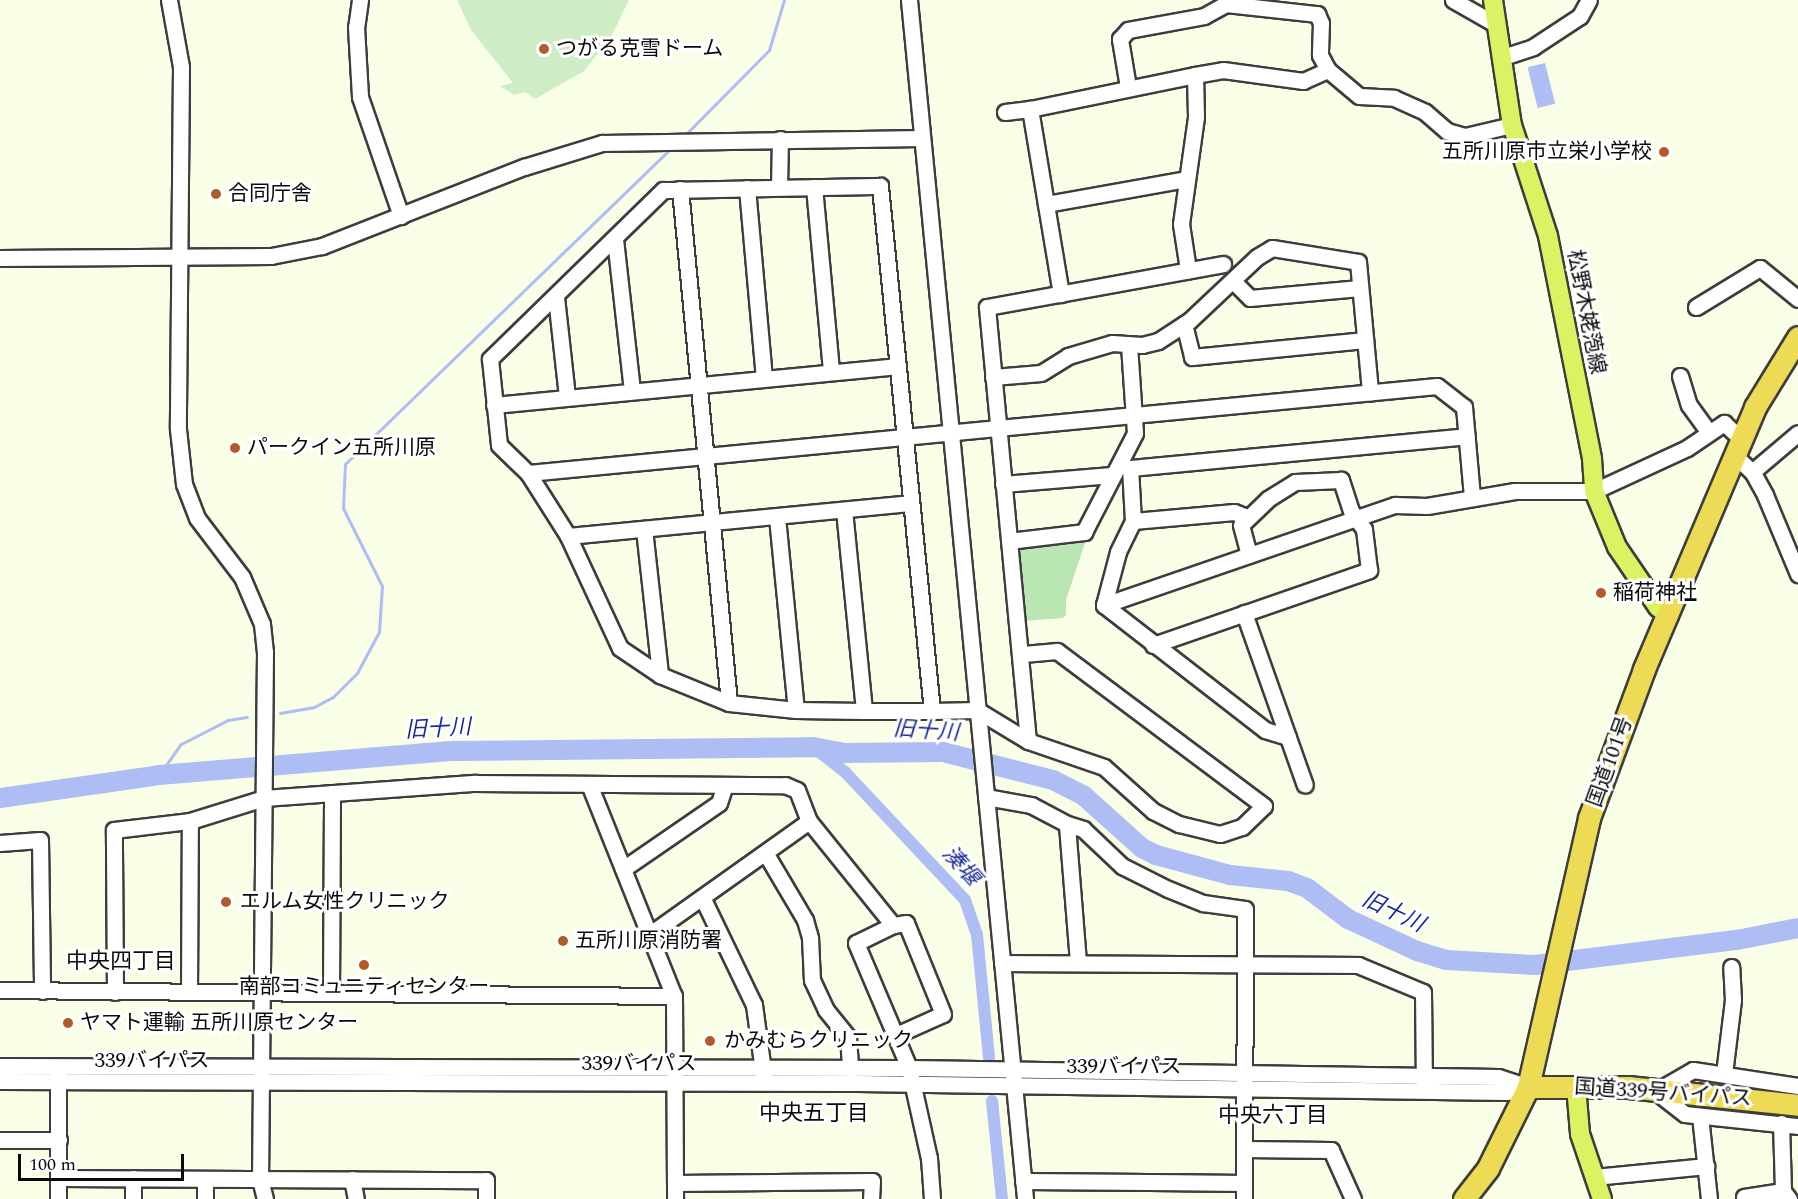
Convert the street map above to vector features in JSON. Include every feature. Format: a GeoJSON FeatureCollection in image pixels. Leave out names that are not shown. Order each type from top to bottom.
{"type":"FeatureCollection","features":[{"type":"Feature","properties":{"kind":"highway","name":"国道101号"},"geometry":{"type":"LineString","coordinates":[[1464,1199],[1488,1168],[1528,1087],[1561,935],[1590,819],[1644,669],[1669,616],[1755,407],[1798,337]]}},
{"type":"Feature","properties":{"kind":"highway","name":"国道339号バイパス"},"geometry":{"type":"LineString","coordinates":[[1528,1087],[1657,1089],[1798,1105]]}},
{"type":"Feature","properties":{"kind":"main road","name":"松野木姥萢線"},"geometry":{"type":"LineString","coordinates":[[1493,0],[1500,58],[1512,124],[1548,236],[1592,459],[1594,490],[1617,547],[1658,608],[1669,616]]}},
{"type":"Feature","properties":{"kind":"main road"},"geometry":{"type":"LineString","coordinates":[[1576,1086],[1580,1134],[1602,1199]]}},
{"type":"Feature","properties":{"kind":"street"},"geometry":{"type":"LineString","coordinates":[[169,0],[181,67],[178,429],[184,484],[197,518],[242,577],[262,624],[265,794],[260,1179],[265,1199]]}},
{"type":"Feature","properties":{"kind":"street"},"geometry":{"type":"LineString","coordinates":[[360,0],[356,27],[360,97],[401,216]]}},
{"type":"Feature","properties":{"kind":"street"},"geometry":{"type":"LineString","coordinates":[[909,0],[1025,1199]]}},
{"type":"Feature","properties":{"kind":"street"},"geometry":{"type":"LineString","coordinates":[[1453,0],[1495,24]]}},
{"type":"Feature","properties":{"kind":"street"},"geometry":{"type":"LineString","coordinates":[[1500,58],[1533,47],[1580,16],[1589,0]]}},
{"type":"Feature","properties":{"kind":"street"},"geometry":{"type":"LineString","coordinates":[[1128,87],[1120,39],[1128,30],[1204,16],[1226,4],[1317,14],[1321,23],[1319,51],[1328,70],[1359,96],[1395,98],[1425,112],[1447,131],[1465,136],[1512,124]]}},
{"type":"Feature","properties":{"kind":"street"},"geometry":{"type":"LineString","coordinates":[[1005,112],[1222,70],[1303,81],[1328,70]]}},
{"type":"Feature","properties":{"kind":"street"},"geometry":{"type":"LineString","coordinates":[[1188,270],[1181,224],[1196,117],[1195,75]]}},
{"type":"Feature","properties":{"kind":"street"},"geometry":{"type":"LineString","coordinates":[[1029,109],[1061,294]]}},
{"type":"Feature","properties":{"kind":"street"},"geometry":{"type":"LineString","coordinates":[[0,258],[271,256],[322,246],[565,152],[602,143],[922,138]]}},
{"type":"Feature","properties":{"kind":"street"},"geometry":{"type":"LineString","coordinates":[[779,187],[780,139]]}},
{"type":"Feature","properties":{"kind":"street"},"geometry":{"type":"LineString","coordinates":[[1046,204],[1187,179]]}},
{"type":"Feature","properties":{"kind":"street"},"geometry":{"type":"LineString","coordinates":[[932,711],[909,503],[880,186],[663,190],[490,359],[499,445],[528,473],[568,536],[620,648],[660,675],[729,703],[796,710],[864,711],[932,711],[977,710],[1028,741],[1104,767],[1153,811],[1179,824],[1230,834],[1264,806],[1057,651],[1020,654]]}},
{"type":"Feature","properties":{"kind":"street"},"geometry":{"type":"LineString","coordinates":[[814,187],[831,371]]}},
{"type":"Feature","properties":{"kind":"street"},"geometry":{"type":"LineString","coordinates":[[747,188],[764,378]]}},
{"type":"Feature","properties":{"kind":"street"},"geometry":{"type":"LineString","coordinates":[[680,189],[696,383],[729,703]]}},
{"type":"Feature","properties":{"kind":"street"},"geometry":{"type":"LineString","coordinates":[[615,239],[632,391]]}},
{"type":"Feature","properties":{"kind":"street"},"geometry":{"type":"LineString","coordinates":[[993,377],[1041,373],[1080,352],[1112,343],[1129,345],[1158,342],[1184,324],[1265,250],[1272,248],[1355,260],[1360,288],[1370,392]]}},
{"type":"Feature","properties":{"kind":"street"},"geometry":{"type":"LineString","coordinates":[[1028,741],[987,307],[1223,264]]}},
{"type":"Feature","properties":{"kind":"street"},"geometry":{"type":"LineString","coordinates":[[1696,307],[1760,268],[1798,300]]}},
{"type":"Feature","properties":{"kind":"street"},"geometry":{"type":"LineString","coordinates":[[1233,281],[1250,298],[1360,288]]}},
{"type":"Feature","properties":{"kind":"street"},"geometry":{"type":"LineString","coordinates":[[556,297],[567,397]]}},
{"type":"Feature","properties":{"kind":"street"},"geometry":{"type":"LineString","coordinates":[[1184,324],[1192,357],[1365,340]]}},
{"type":"Feature","properties":{"kind":"street"},"geometry":{"type":"LineString","coordinates":[[1009,541],[1084,532],[1135,433],[1129,345]]}},
{"type":"Feature","properties":{"kind":"street"},"geometry":{"type":"LineString","coordinates":[[495,405],[696,383],[896,366]]}},
{"type":"Feature","properties":{"kind":"street"},"geometry":{"type":"LineString","coordinates":[[1680,376],[1689,405],[1709,433]]}},
{"type":"Feature","properties":{"kind":"street"},"geometry":{"type":"LineString","coordinates":[[528,473],[1440,386],[1464,407],[1472,497]]}},
{"type":"Feature","properties":{"kind":"street"},"geometry":{"type":"LineString","coordinates":[[1104,605],[1395,505],[1427,506],[1472,497],[1535,489],[1594,490],[1687,448],[1724,423],[1752,472],[1798,574]]}},
{"type":"Feature","properties":{"kind":"street"},"geometry":{"type":"LineString","coordinates":[[1752,472],[1798,433]]}},
{"type":"Feature","properties":{"kind":"street"},"geometry":{"type":"LineString","coordinates":[[1104,605],[1104,593],[1118,552],[1133,521],[1131,468],[1466,436]]}},
{"type":"Feature","properties":{"kind":"street"},"geometry":{"type":"LineString","coordinates":[[1003,484],[1112,475]]}},
{"type":"Feature","properties":{"kind":"street"},"geometry":{"type":"LineString","coordinates":[[1153,645],[1369,570],[1364,529],[1355,518],[1341,480],[1295,482],[1247,517],[1239,530],[1249,555]]}},
{"type":"Feature","properties":{"kind":"street"},"geometry":{"type":"LineString","coordinates":[[568,536],[909,503]]}},
{"type":"Feature","properties":{"kind":"street"},"geometry":{"type":"LineString","coordinates":[[844,510],[864,711]]}},
{"type":"Feature","properties":{"kind":"street"},"geometry":{"type":"LineString","coordinates":[[1133,521],[1234,512],[1247,517]]}},
{"type":"Feature","properties":{"kind":"street"},"geometry":{"type":"LineString","coordinates":[[777,517],[796,710]]}},
{"type":"Feature","properties":{"kind":"street"},"geometry":{"type":"LineString","coordinates":[[644,529],[660,675]]}},
{"type":"Feature","properties":{"kind":"street"},"geometry":{"type":"LineString","coordinates":[[1104,605],[1265,730],[1288,737]]}},
{"type":"Feature","properties":{"kind":"street"},"geometry":{"type":"LineString","coordinates":[[1244,613],[1305,785]]}},
{"type":"Feature","properties":{"kind":"street"},"geometry":{"type":"LineString","coordinates":[[115,992],[114,830],[190,822],[265,794],[332,793],[475,783],[785,785],[797,790],[809,821],[893,925]]}},
{"type":"Feature","properties":{"kind":"street"},"geometry":{"type":"LineString","coordinates":[[589,784],[674,996],[675,1199]]}},
{"type":"Feature","properties":{"kind":"street"},"geometry":{"type":"LineString","coordinates":[[623,869],[719,803],[725,785]]}},
{"type":"Feature","properties":{"kind":"street"},"geometry":{"type":"LineString","coordinates":[[985,791],[1031,805],[1067,824],[1083,829],[1122,866],[1168,889],[1203,903],[1245,909],[1244,1199]]}},
{"type":"Feature","properties":{"kind":"street"},"geometry":{"type":"LineString","coordinates":[[331,993],[332,793]]}},
{"type":"Feature","properties":{"kind":"street"},"geometry":{"type":"LineString","coordinates":[[650,934],[766,854],[809,821]]}},
{"type":"Feature","properties":{"kind":"street"},"geometry":{"type":"LineString","coordinates":[[189,992],[190,822]]}},
{"type":"Feature","properties":{"kind":"street"},"geometry":{"type":"LineString","coordinates":[[1067,824],[1078,962]]}},
{"type":"Feature","properties":{"kind":"street"},"geometry":{"type":"LineString","coordinates":[[0,843],[40,840],[42,990]]}},
{"type":"Feature","properties":{"kind":"street"},"geometry":{"type":"LineString","coordinates":[[766,854],[804,920],[810,938],[812,980],[826,1010],[848,1037],[850,1069]]}},
{"type":"Feature","properties":{"kind":"street"},"geometry":{"type":"LineString","coordinates":[[703,898],[754,1005],[764,1077],[850,1069],[909,1068],[1012,1070],[1244,1082]]}},
{"type":"Feature","properties":{"kind":"street"},"geometry":{"type":"LineString","coordinates":[[896,1035],[943,1014],[906,923],[893,925],[856,943],[909,1068],[929,1158],[932,1199]]}},
{"type":"Feature","properties":{"kind":"street"},"geometry":{"type":"LineString","coordinates":[[1002,963],[1358,965],[1423,992],[1424,1084]]}},
{"type":"Feature","properties":{"kind":"street"},"geometry":{"type":"LineString","coordinates":[[1724,1074],[1733,1000],[1731,967]]}},
{"type":"Feature","properties":{"kind":"street"},"geometry":{"type":"LineString","coordinates":[[0,990],[674,996]]}},
{"type":"Feature","properties":{"kind":"street"},"geometry":{"type":"LineString","coordinates":[[0,1066],[58,1074],[58,1199]]}},
{"type":"Feature","properties":{"kind":"street"},"geometry":{"type":"LineString","coordinates":[[1798,1086],[1693,1070],[1657,1089],[1685,1114],[1798,1126]]}},
{"type":"Feature","properties":{"kind":"street","name":"339バイパス"},"geometry":{"type":"LineString","coordinates":[[0,1081],[58,1074],[261,1074],[764,1077],[1014,1088],[1244,1082],[1424,1084],[1507,1092],[1528,1087]]}},
{"type":"Feature","properties":{"kind":"street"},"geometry":{"type":"LineString","coordinates":[[1700,1116],[1709,1199]]}},
{"type":"Feature","properties":{"kind":"street"},"geometry":{"type":"LineString","coordinates":[[1744,1197],[1786,1195],[1781,1123]]}},
{"type":"Feature","properties":{"kind":"street"},"geometry":{"type":"LineString","coordinates":[[0,1140],[59,1140]]}},
{"type":"Feature","properties":{"kind":"street"},"geometry":{"type":"LineString","coordinates":[[1244,1149],[1331,1150],[1353,1199]]}},
{"type":"Feature","properties":{"kind":"street"},"geometry":{"type":"LineString","coordinates":[[1594,1177],[1706,1166]]}},
{"type":"Feature","properties":{"kind":"street"},"geometry":{"type":"LineString","coordinates":[[59,1178],[486,1180],[486,1199]]}},
{"type":"Feature","properties":{"kind":"street"},"geometry":{"type":"LineString","coordinates":[[133,1178],[133,1199]]}},
{"type":"Feature","properties":{"kind":"street"},"geometry":{"type":"LineString","coordinates":[[352,1179],[357,1199]]}},
{"type":"Feature","properties":{"kind":"street"},"geometry":{"type":"LineString","coordinates":[[205,1180],[205,1199]]}},
{"type":"Feature","properties":{"kind":"street"},"geometry":{"type":"LineString","coordinates":[[676,1183],[872,1181],[871,1199]]}},
{"type":"Feature","properties":{"kind":"street"},"geometry":{"type":"LineString","coordinates":[[1023,1181],[1244,1183]]}},
{"type":"Feature","properties":{"kind":"street"},"geometry":{"type":"LineString","coordinates":[[747,1183],[747,1199]]}},
{"type":"Feature","properties":{"kind":"street"},"geometry":{"type":"LineString","coordinates":[[809,1183],[809,1199]]}},
{"type":"Feature","properties":{"kind":"green space","name":"つがる克雪ドーム"},"geometry":{"type":"Polygon","coordinates":[[[457,0],[629,0],[611,37],[584,71],[535,99],[525,92],[514,95],[500,86],[513,83],[471,30],[457,0]]]}},
{"type":"Feature","properties":{"kind":"green space"},"geometry":{"type":"Polygon","coordinates":[[[1086,540],[1066,600],[1066,615],[1063,618],[1022,621],[1019,546],[1086,540]]]}},
{"type":"Feature","properties":{"kind":"water"},"geometry":{"type":"Polygon","coordinates":[[[1545,63],[1555,104],[1538,108],[1528,67],[1545,63]]]}},
{"type":"Feature","properties":{"kind":"waterway"},"geometry":{"type":"LineString","coordinates":[[685,135],[769,50],[784,0]]}},
{"type":"Feature","properties":{"kind":"waterway"},"geometry":{"type":"LineString","coordinates":[[280,713],[314,707],[333,697],[357,673],[379,632],[382,586],[343,508],[345,464],[671,148]]}},
{"type":"Feature","properties":{"kind":"waterway"},"geometry":{"type":"LineString","coordinates":[[159,775],[181,744],[228,720],[247,717]]}},
{"type":"Feature","properties":{"kind":"waterway","name":"湊堰"},"geometry":{"type":"LineString","coordinates":[[813,747],[845,772],[965,900],[977,935],[989,1057]]}},
{"type":"Feature","properties":{"kind":"waterway","name":"旧十川"},"geometry":{"type":"LineString","coordinates":[[0,798],[159,775],[454,751],[813,747],[843,753],[943,752],[1053,780],[1084,796],[1142,848],[1156,855],[1230,875],[1288,881],[1307,888],[1348,919],[1417,951],[1447,960],[1535,965],[1737,940],[1798,928]]}},
{"type":"Feature","properties":{"kind":"waterway","name":"湊堰"},"geometry":{"type":"LineString","coordinates":[[992,1101],[1002,1199]]}},
{"type":"Feature","properties":{"kind":"place","name":"つがる克雪ドーム"},"geometry":{"type":"Point","coordinates":[544,49]}},
{"type":"Feature","properties":{"kind":"place","name":"五所川原市立栄小学校"},"geometry":{"type":"Point","coordinates":[1664,152]}},
{"type":"Feature","properties":{"kind":"place","name":"合同庁舎"},"geometry":{"type":"Point","coordinates":[216,194]}},
{"type":"Feature","properties":{"kind":"place","name":"パークイン五所川原"},"geometry":{"type":"Point","coordinates":[235,448]}},
{"type":"Feature","properties":{"kind":"place","name":"稲荷神社"},"geometry":{"type":"Point","coordinates":[1601,593]}},
{"type":"Feature","properties":{"kind":"place","name":"エルム女性クリニック"},"geometry":{"type":"Point","coordinates":[226,902]}},
{"type":"Feature","properties":{"kind":"place","name":"五所川原消防署"},"geometry":{"type":"Point","coordinates":[563,941]}},
{"type":"Feature","properties":{"kind":"place","name":"南部コミュニティセンター"},"geometry":{"type":"Point","coordinates":[364,965]}},
{"type":"Feature","properties":{"kind":"place","name":"ヤマト運輸 五所川原センター"},"geometry":{"type":"Point","coordinates":[68,1023]}},
{"type":"Feature","properties":{"kind":"place","name":"かみむらクリニック"},"geometry":{"type":"Point","coordinates":[710,1041]}},
{"type":"Feature","properties":{"kind":"district","name":"中央四丁目"},"geometry":{"type":"Point","coordinates":[121,962]}},
{"type":"Feature","properties":{"kind":"district","name":"中央五丁目"},"geometry":{"type":"Point","coordinates":[814,1114]}},
{"type":"Feature","properties":{"kind":"district","name":"中央六丁目"},"geometry":{"type":"Point","coordinates":[1273,1116]}}]}
